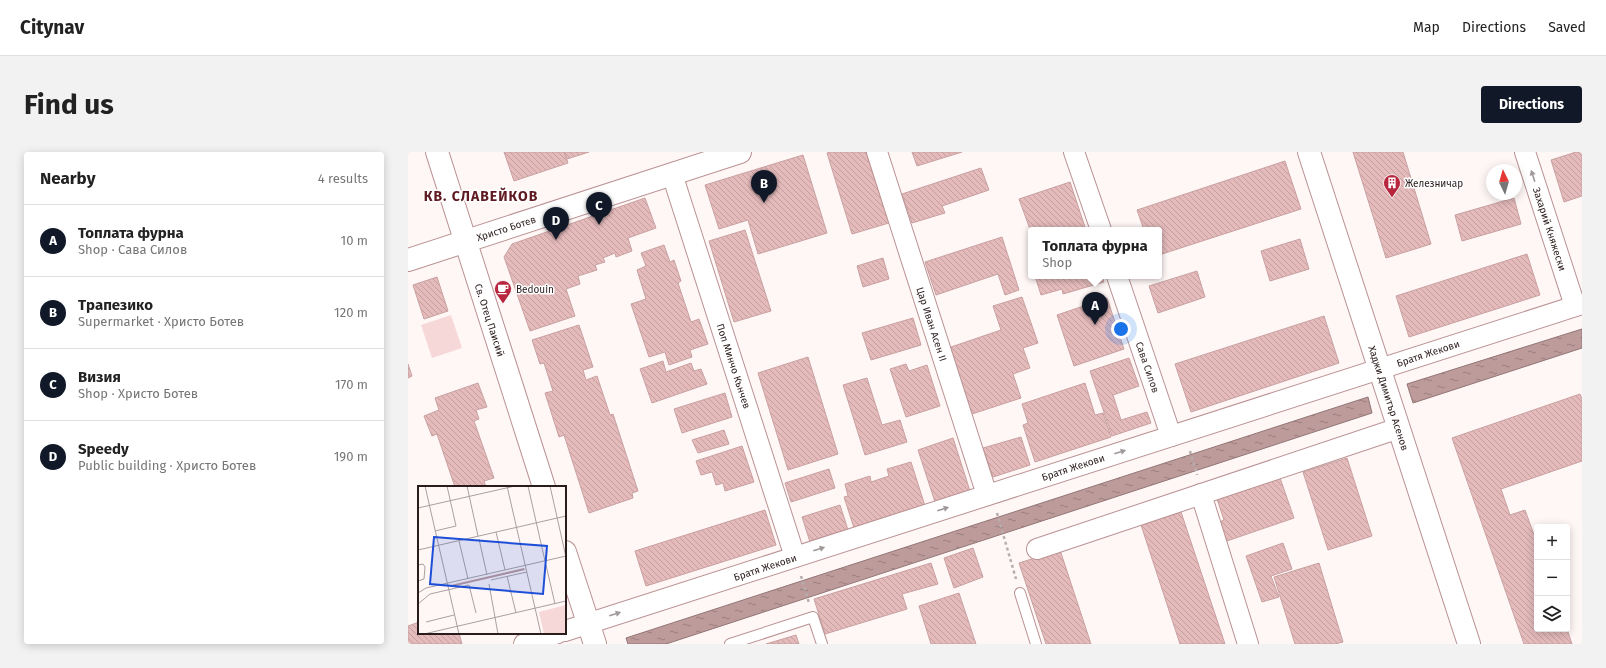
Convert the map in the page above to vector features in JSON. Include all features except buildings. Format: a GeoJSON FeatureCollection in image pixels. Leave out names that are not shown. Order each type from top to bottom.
{"type":"FeatureCollection","features":[{"type":"Feature","properties":{"kind":"street","name":"Св. Отец Паисий"},"geometry":{"type":"LineString","coordinates":[[437,152],[544,486]]}},
{"type":"Feature","properties":{"kind":"street","name":"Христо Ботев"},"geometry":{"type":"LineString","coordinates":[[408,260],[740,152]]}},
{"type":"Feature","properties":{"kind":"street","name":"Цар Иван Асен II"},"geometry":{"type":"LineString","coordinates":[[877,152],[992,503]]}},
{"type":"Feature","properties":{"kind":"street"},"geometry":{"type":"LineString","coordinates":[[1074,152],[1100,227]]}},
{"type":"Feature","properties":{"kind":"street","name":"Хаджи Димитър Асенов"},"geometry":{"type":"LineString","coordinates":[[1309,152],[1469,644]]}},
{"type":"Feature","properties":{"kind":"street","name":"Захарий Княжески"},"geometry":{"type":"LineString","coordinates":[[1525,152],[1578,305]]}},
{"type":"Feature","properties":{"kind":"street","name":"Поп Минчо Кънчев"},"geometry":{"type":"LineString","coordinates":[[672,174],[797,563]]}},
{"type":"Feature","properties":{"kind":"street","name":"Сава Силов"},"geometry":{"type":"LineString","coordinates":[[1118,279],[1171,436]]}},
{"type":"Feature","properties":{"kind":"street","name":"Братя Жекови"},"geometry":{"type":"LineString","coordinates":[[566,631],[797,563],[992,503],[1171,436],[1578,305]]}},
{"type":"Feature","properties":{"kind":"street"},"geometry":{"type":"LineString","coordinates":[[1038,549],[1399,428]]}},
{"type":"Feature","properties":{"kind":"street"},"geometry":{"type":"LineString","coordinates":[[1201,494],[1248,644]]}},
{"type":"Feature","properties":{"kind":"street"},"geometry":{"type":"LineString","coordinates":[[566,555],[595,644]]}},
{"type":"Feature","properties":{"kind":"street"},"geometry":{"type":"LineString","coordinates":[[524,644],[555,634]]}},
{"type":"Feature","properties":{"kind":"lane"},"geometry":{"type":"LineString","coordinates":[[1020,593],[1036,644]]}},
{"type":"Feature","properties":{"kind":"lane"},"geometry":{"type":"LineString","coordinates":[[730,644],[813,617],[822,644]]}},
{"type":"Feature","properties":{"kind":"path"},"geometry":{"type":"LineString","coordinates":[[1190,450],[1197,474]]}},
{"type":"Feature","properties":{"kind":"path"},"geometry":{"type":"LineString","coordinates":[[992,503],[1003,534],[1020,593]]}},
{"type":"Feature","properties":{"kind":"path"},"geometry":{"type":"LineString","coordinates":[[797,563],[808,600]]}},
{"type":"Feature","properties":{"kind":"shaded area"},"geometry":{"type":"Polygon","coordinates":[[[451,315],[462,348],[432,358],[421,325],[451,315]]]}},
{"type":"Feature","properties":{"kind":"water"},"geometry":{"type":"Polygon","coordinates":[[[1582,329],[1582,348],[1413,403],[1407,384],[1582,329]]]}},
{"type":"Feature","properties":{"kind":"water"},"geometry":{"type":"Polygon","coordinates":[[[1368,397],[1372,413],[666,644],[628,644],[626,638],[1368,397]]]}},
{"type":"Feature","properties":{"kind":"place","name":"Железничар"},"geometry":{"type":"Point","coordinates":[1392,198]}},
{"type":"Feature","properties":{"kind":"place","name":"Трапезико"},"geometry":{"type":"Point","coordinates":[764,203]}},
{"type":"Feature","properties":{"kind":"place","name":"Визия"},"geometry":{"type":"Point","coordinates":[599,225]}},
{"type":"Feature","properties":{"kind":"place","name":"Speedy"},"geometry":{"type":"Point","coordinates":[556,240]}},
{"type":"Feature","properties":{"kind":"place","name":"Bedouin"},"geometry":{"type":"Point","coordinates":[503,304]}},
{"type":"Feature","properties":{"kind":"place","name":"Топлата фурна"},"geometry":{"type":"Point","coordinates":[1095,325]}},
{"type":"Feature","properties":{"kind":"district","name":"КВ. СЛАВЕЙКОВ"},"geometry":{"type":"Point","coordinates":[481,196]}}]}
